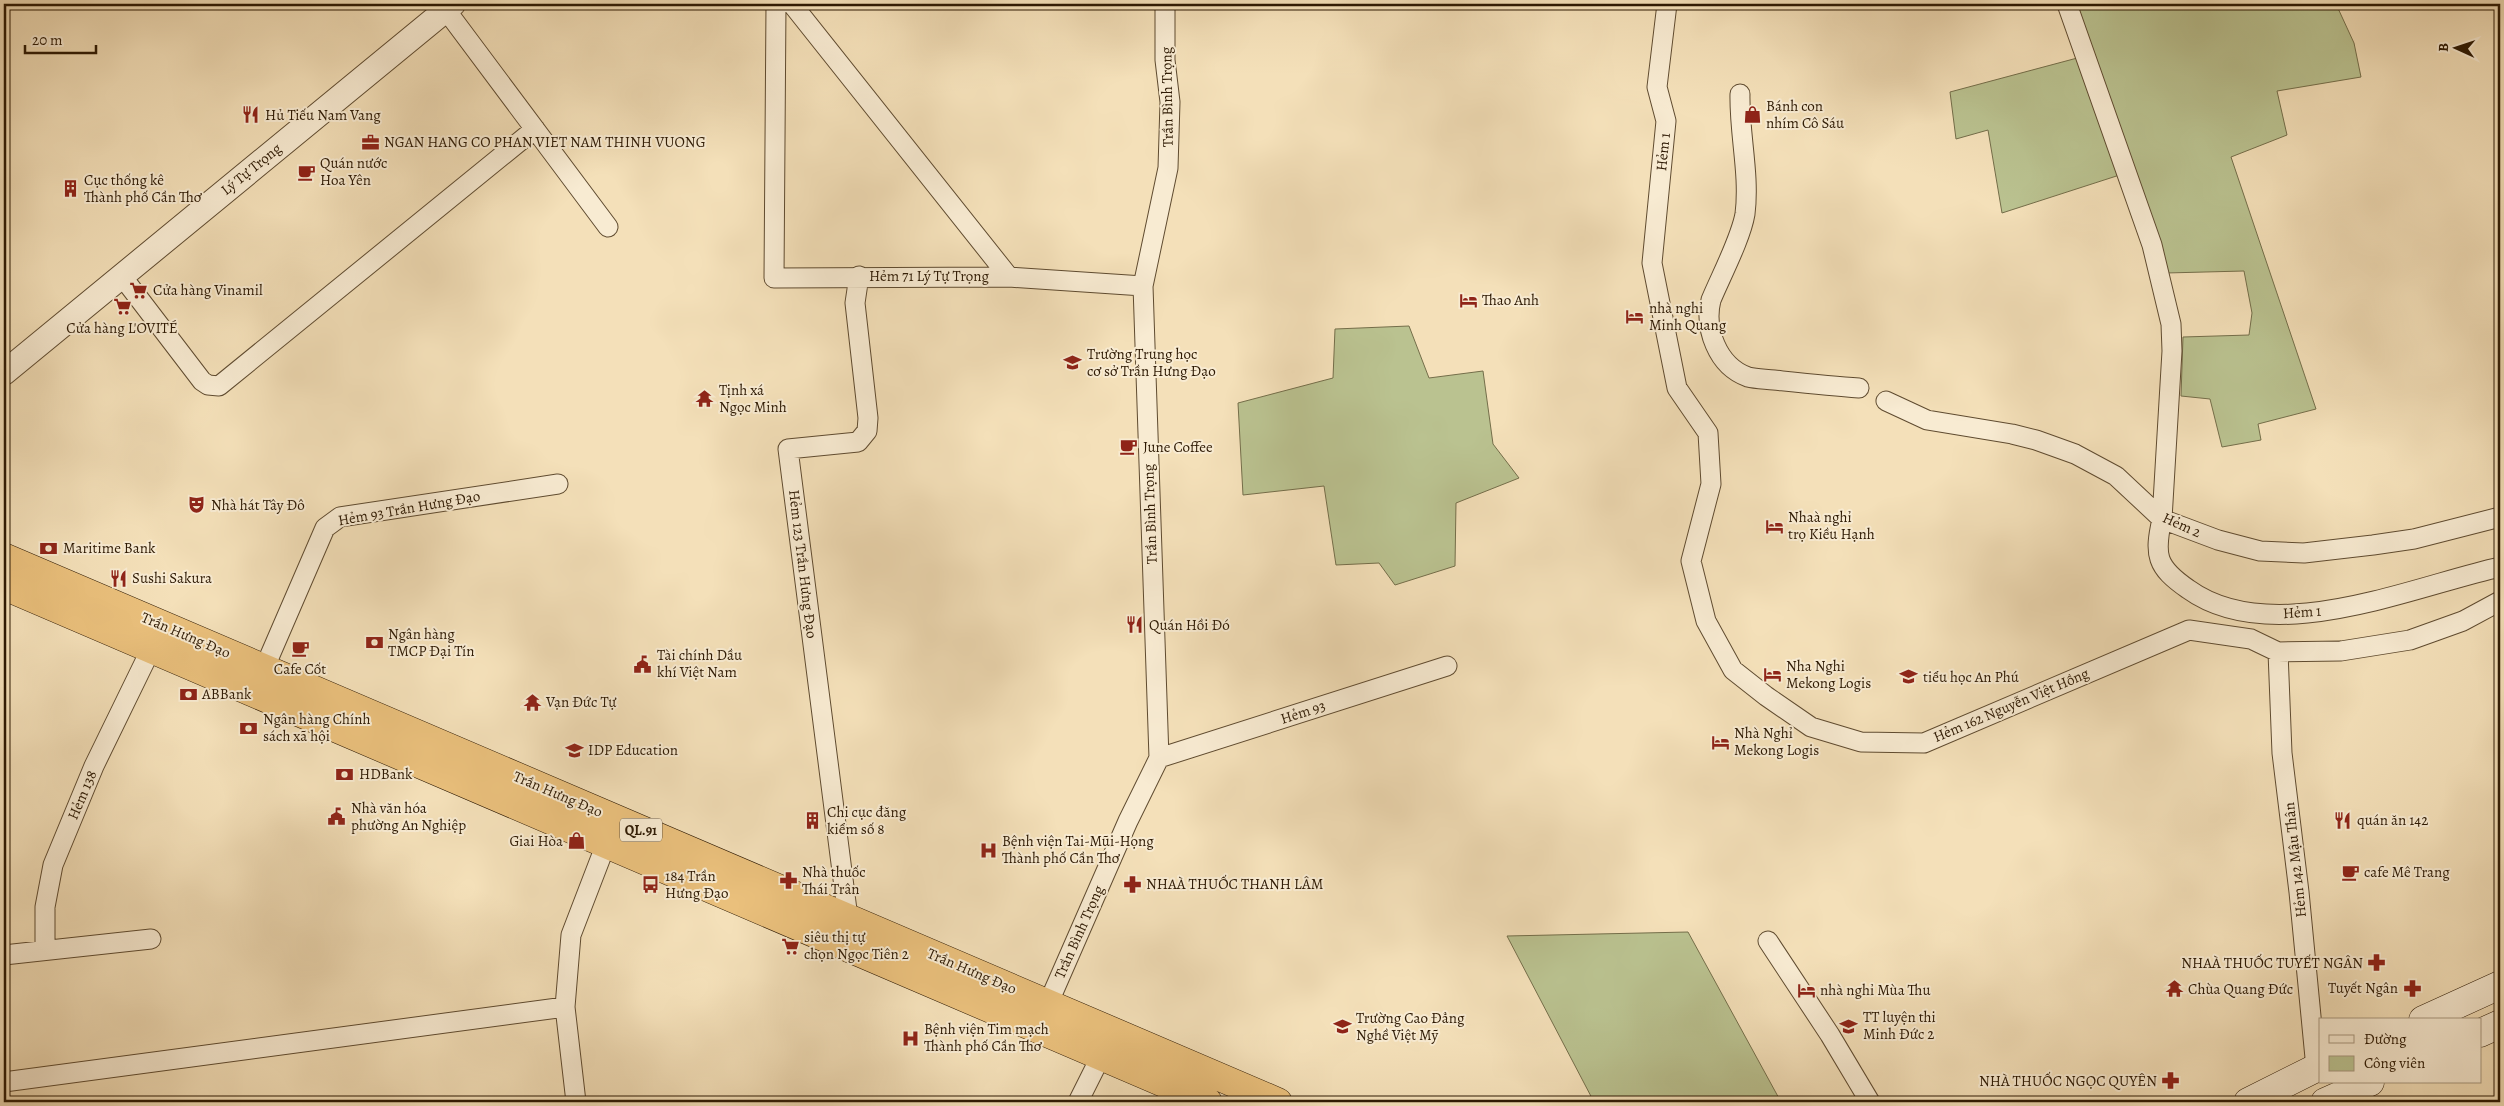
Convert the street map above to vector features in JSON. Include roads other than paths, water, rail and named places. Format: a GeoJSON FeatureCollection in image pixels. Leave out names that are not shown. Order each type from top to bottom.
{"type":"FeatureCollection","features":[{"type":"Feature","properties":{"kind":"highway","name":"Trần Hưng Đạo"},"geometry":{"type":"LineString","coordinates":[[4,557],[1278,1102]]}},
{"type":"Feature","properties":{"kind":"highway","name":"Trần Hưng Đạo"},"geometry":{"type":"LineString","coordinates":[[4,586],[1208,1102]]}},
{"type":"Feature","properties":{"kind":"main road"},"geometry":{"type":"LineString","coordinates":[[2428,1018],[2500,985]]}},
{"type":"Feature","properties":{"kind":"main road"},"geometry":{"type":"LineString","coordinates":[[2482,1031],[2500,1024]]}},
{"type":"Feature","properties":{"kind":"main road"},"geometry":{"type":"LineString","coordinates":[[2248,1102],[2318,1067]]}},
{"type":"Feature","properties":{"kind":"main road"},"geometry":{"type":"LineString","coordinates":[[2321,1084],[2324,1102],[2365,1084]]}},
{"type":"Feature","properties":{"kind":"street","name":"Hẻm 71 Lý Tự Trọng"},"geometry":{"type":"LineString","coordinates":[[776,4],[774,278],[859,276],[1009,277]]}},
{"type":"Feature","properties":{"kind":"street","name":"Hẻm 71 Lý Tự Trọng"},"geometry":{"type":"LineString","coordinates":[[792,4],[1009,277]]}},
{"type":"Feature","properties":{"kind":"street","name":"Trần Bình Trọng"},"geometry":{"type":"LineString","coordinates":[[1048,1004],[1128,821],[1159,758],[1143,286],[1168,168],[1170,102],[1165,60],[1165,4]]}},
{"type":"Feature","properties":{"kind":"street","name":"Hẻm 1"},"geometry":{"type":"LineString","coordinates":[[1660,302],[1652,264],[1666,121],[1657,87],[1667,4]]}},
{"type":"Feature","properties":{"kind":"street","name":"Hẻm 1"},"geometry":{"type":"LineString","coordinates":[[2067,4],[2152,245],[2171,324],[2172,350],[2162,519],[2157,556],[2163,568],[2176,581],[2209,602],[2244,612],[2260,614],[2319,612],[2355,606],[2500,567]]}},
{"type":"Feature","properties":{"kind":"street"},"geometry":{"type":"LineString","coordinates":[[449,7],[535,130],[608,227]]}},
{"type":"Feature","properties":{"kind":"street","name":"Lý Tự Trọng"},"geometry":{"type":"LineString","coordinates":[[4,373],[449,7]]}},
{"type":"Feature","properties":{"kind":"street"},"geometry":{"type":"LineString","coordinates":[[1740,94],[1740,123],[1746,195],[1744,215],[1711,300],[1708,314],[1710,333],[1719,352],[1730,366],[1748,376],[1859,388]]}},
{"type":"Feature","properties":{"kind":"street"},"geometry":{"type":"LineString","coordinates":[[121,275],[202,381],[208,385],[219,386],[535,130]]}},
{"type":"Feature","properties":{"kind":"street","name":"Hẻm 123 Trần Hưng Đạo"},"geometry":{"type":"LineString","coordinates":[[848,918],[788,449],[858,442],[867,431],[868,418],[855,302],[859,276]]}},
{"type":"Feature","properties":{"kind":"street"},"geometry":{"type":"LineString","coordinates":[[1009,277],[1143,286]]}},
{"type":"Feature","properties":{"kind":"street","name":"Hẻm 162 Nguyễn Việt Hồng"},"geometry":{"type":"LineString","coordinates":[[1660,302],[1677,388],[1708,433],[1711,484],[1691,560],[1706,621],[1733,670],[1766,696],[1812,727],[1861,742],[1924,743],[2189,630],[2252,639],[2278,652],[2341,651],[2410,640],[2463,621],[2500,601]]}},
{"type":"Feature","properties":{"kind":"street","name":"Hẻm 2"},"geometry":{"type":"LineString","coordinates":[[1886,400],[1927,420],[2012,434],[2075,454],[2116,476],[2162,519],[2218,540],[2260,551],[2304,553],[2414,539],[2500,517]]}},
{"type":"Feature","properties":{"kind":"street","name":"Hẻm 93 Trần Hưng Đạo"},"geometry":{"type":"LineString","coordinates":[[264,668],[325,528],[332,521],[340,517],[558,484]]}},
{"type":"Feature","properties":{"kind":"street","name":"Hẻm 138"},"geometry":{"type":"LineString","coordinates":[[45,949],[46,907],[53,866],[94,766],[151,649]]}},
{"type":"Feature","properties":{"kind":"street","name":"Hẻm 142 Mậu Thân"},"geometry":{"type":"LineString","coordinates":[[2278,652],[2282,752],[2318,1067]]}},
{"type":"Feature","properties":{"kind":"street","name":"Hẻm 93"},"geometry":{"type":"LineString","coordinates":[[1159,758],[1447,666]]}},
{"type":"Feature","properties":{"kind":"street"},"geometry":{"type":"LineString","coordinates":[[576,1102],[566,1007],[571,935],[606,844]]}},
{"type":"Feature","properties":{"kind":"street"},"geometry":{"type":"LineString","coordinates":[[4,955],[45,949],[151,939]]}},
{"type":"Feature","properties":{"kind":"street"},"geometry":{"type":"LineString","coordinates":[[1768,940],[1830,1035],[1870,1102]]}},
{"type":"Feature","properties":{"kind":"street"},"geometry":{"type":"LineString","coordinates":[[4,1082],[566,1007]]}},
{"type":"Feature","properties":{"kind":"street"},"geometry":{"type":"LineString","coordinates":[[1078,1102],[1102,1056]]}},
{"type":"Feature","properties":{"kind":"place","name":"Hủ Tiếu Nam Vang"},"geometry":{"type":"Point","coordinates":[251,115]}},
{"type":"Feature","properties":{"kind":"place","name":"Bánh con nhím Cô Sáu"},"geometry":{"type":"Point","coordinates":[1752,115]}},
{"type":"Feature","properties":{"kind":"place","name":"NGAN HANG CO PHAN VIET NAM THINH VUONG"},"geometry":{"type":"Point","coordinates":[370,142]}},
{"type":"Feature","properties":{"kind":"place","name":"Quán nước Hoa Yên"},"geometry":{"type":"Point","coordinates":[306,172]}},
{"type":"Feature","properties":{"kind":"place","name":"Cục thống kê Thành phố Cần Thơ"},"geometry":{"type":"Point","coordinates":[70,189]}},
{"type":"Feature","properties":{"kind":"place","name":"Cửa hàng Vinamil"},"geometry":{"type":"Point","coordinates":[139,290]}},
{"type":"Feature","properties":{"kind":"place","name":"Thao Anh"},"geometry":{"type":"Point","coordinates":[1468,300]}},
{"type":"Feature","properties":{"kind":"place","name":"Cửa hàng L'OVITÉ"},"geometry":{"type":"Point","coordinates":[122,307]}},
{"type":"Feature","properties":{"kind":"place","name":"nhà nghỉ Minh Quang"},"geometry":{"type":"Point","coordinates":[1635,317]}},
{"type":"Feature","properties":{"kind":"place","name":"Trường Trung học cơ sở Trần Hưng Đạo"},"geometry":{"type":"Point","coordinates":[1073,363]}},
{"type":"Feature","properties":{"kind":"place","name":"Tịnh xá Ngọc Minh"},"geometry":{"type":"Point","coordinates":[705,399]}},
{"type":"Feature","properties":{"kind":"place","name":"June Coffee"},"geometry":{"type":"Point","coordinates":[1129,447]}},
{"type":"Feature","properties":{"kind":"place","name":"Nhà hát Tây Đô"},"geometry":{"type":"Point","coordinates":[197,505]}},
{"type":"Feature","properties":{"kind":"place","name":"Nhaà nghỉ trọ Kiều Hạnh"},"geometry":{"type":"Point","coordinates":[1774,526]}},
{"type":"Feature","properties":{"kind":"place","name":"Maritime Bank"},"geometry":{"type":"Point","coordinates":[49,548]}},
{"type":"Feature","properties":{"kind":"place","name":"Sushi Sakura"},"geometry":{"type":"Point","coordinates":[118,578]}},
{"type":"Feature","properties":{"kind":"place","name":"Quán Hồi Đó"},"geometry":{"type":"Point","coordinates":[1135,625]}},
{"type":"Feature","properties":{"kind":"place","name":"Ngân hàng TMCP Đại Tín"},"geometry":{"type":"Point","coordinates":[374,643]}},
{"type":"Feature","properties":{"kind":"place","name":"Cafe Cốt"},"geometry":{"type":"Point","coordinates":[300,648]}},
{"type":"Feature","properties":{"kind":"place","name":"Tài chính Dầu khí Việt Nam"},"geometry":{"type":"Point","coordinates":[643,664]}},
{"type":"Feature","properties":{"kind":"place","name":"Nha Nghi Mekong Logis"},"geometry":{"type":"Point","coordinates":[1772,675]}},
{"type":"Feature","properties":{"kind":"place","name":"tiểu học An Phú"},"geometry":{"type":"Point","coordinates":[1909,677]}},
{"type":"Feature","properties":{"kind":"place","name":"ABBank"},"geometry":{"type":"Point","coordinates":[188,694]}},
{"type":"Feature","properties":{"kind":"place","name":"Vạn Đức Tự"},"geometry":{"type":"Point","coordinates":[532,702]}},
{"type":"Feature","properties":{"kind":"place","name":"Ngân hàng Chính sách xã hội"},"geometry":{"type":"Point","coordinates":[249,728]}},
{"type":"Feature","properties":{"kind":"place","name":"Nhà Nghỉ Mekong Logis"},"geometry":{"type":"Point","coordinates":[1720,742]}},
{"type":"Feature","properties":{"kind":"place","name":"IDP Education"},"geometry":{"type":"Point","coordinates":[574,750]}},
{"type":"Feature","properties":{"kind":"place","name":"HDBank"},"geometry":{"type":"Point","coordinates":[345,774]}},
{"type":"Feature","properties":{"kind":"place","name":"Nhà văn hóa phường An Nghiệp"},"geometry":{"type":"Point","coordinates":[337,817]}},
{"type":"Feature","properties":{"kind":"place","name":"quán ăn 142"},"geometry":{"type":"Point","coordinates":[2343,820]}},
{"type":"Feature","properties":{"kind":"place","name":"Chi cục đăng kiểm số 8"},"geometry":{"type":"Point","coordinates":[813,821]}},
{"type":"Feature","properties":{"kind":"place","name":"Giai Hòa"},"geometry":{"type":"Point","coordinates":[577,841]}},
{"type":"Feature","properties":{"kind":"place","name":"Bệnh viện Tai-Mũi-Họng Thành phố Cần Thơ"},"geometry":{"type":"Point","coordinates":[988,850]}},
{"type":"Feature","properties":{"kind":"place","name":"cafe Mê Trang"},"geometry":{"type":"Point","coordinates":[2350,872]}},
{"type":"Feature","properties":{"kind":"place","name":"Nhà thuốc Thái Trân"},"geometry":{"type":"Point","coordinates":[788,881]}},
{"type":"Feature","properties":{"kind":"place","name":"NHAÀ THUỐC THANH LÂM"},"geometry":{"type":"Point","coordinates":[1132,884]}},
{"type":"Feature","properties":{"kind":"place","name":"184 Trần Hưng Đạo"},"geometry":{"type":"Point","coordinates":[651,885]}},
{"type":"Feature","properties":{"kind":"place","name":"siêu thị tự chọn Ngọc Tiên 2"},"geometry":{"type":"Point","coordinates":[790,946]}},
{"type":"Feature","properties":{"kind":"place","name":"NHAÀ THUỐC TUYẾT NGÂN"},"geometry":{"type":"Point","coordinates":[2377,963]}},
{"type":"Feature","properties":{"kind":"place","name":"Tuyết Ngân"},"geometry":{"type":"Point","coordinates":[2412,988]}},
{"type":"Feature","properties":{"kind":"place","name":"Chùa Quang Đức"},"geometry":{"type":"Point","coordinates":[2174,989]}},
{"type":"Feature","properties":{"kind":"place","name":"nhà nghỉ Mùa Thu"},"geometry":{"type":"Point","coordinates":[1806,990]}},
{"type":"Feature","properties":{"kind":"place","name":"TT luyện thi Minh Đức 2"},"geometry":{"type":"Point","coordinates":[1849,1026]}},
{"type":"Feature","properties":{"kind":"place","name":"Trường Cao Đẳng Nghề Việt Mỹ"},"geometry":{"type":"Point","coordinates":[1342,1027]}},
{"type":"Feature","properties":{"kind":"place","name":"Bệnh viện Tim mạch Thành phố Cần Thơ"},"geometry":{"type":"Point","coordinates":[910,1038]}},
{"type":"Feature","properties":{"kind":"place","name":"NHÀ THUỐC NGỌC QUYÊN"},"geometry":{"type":"Point","coordinates":[2171,1081]}}]}
